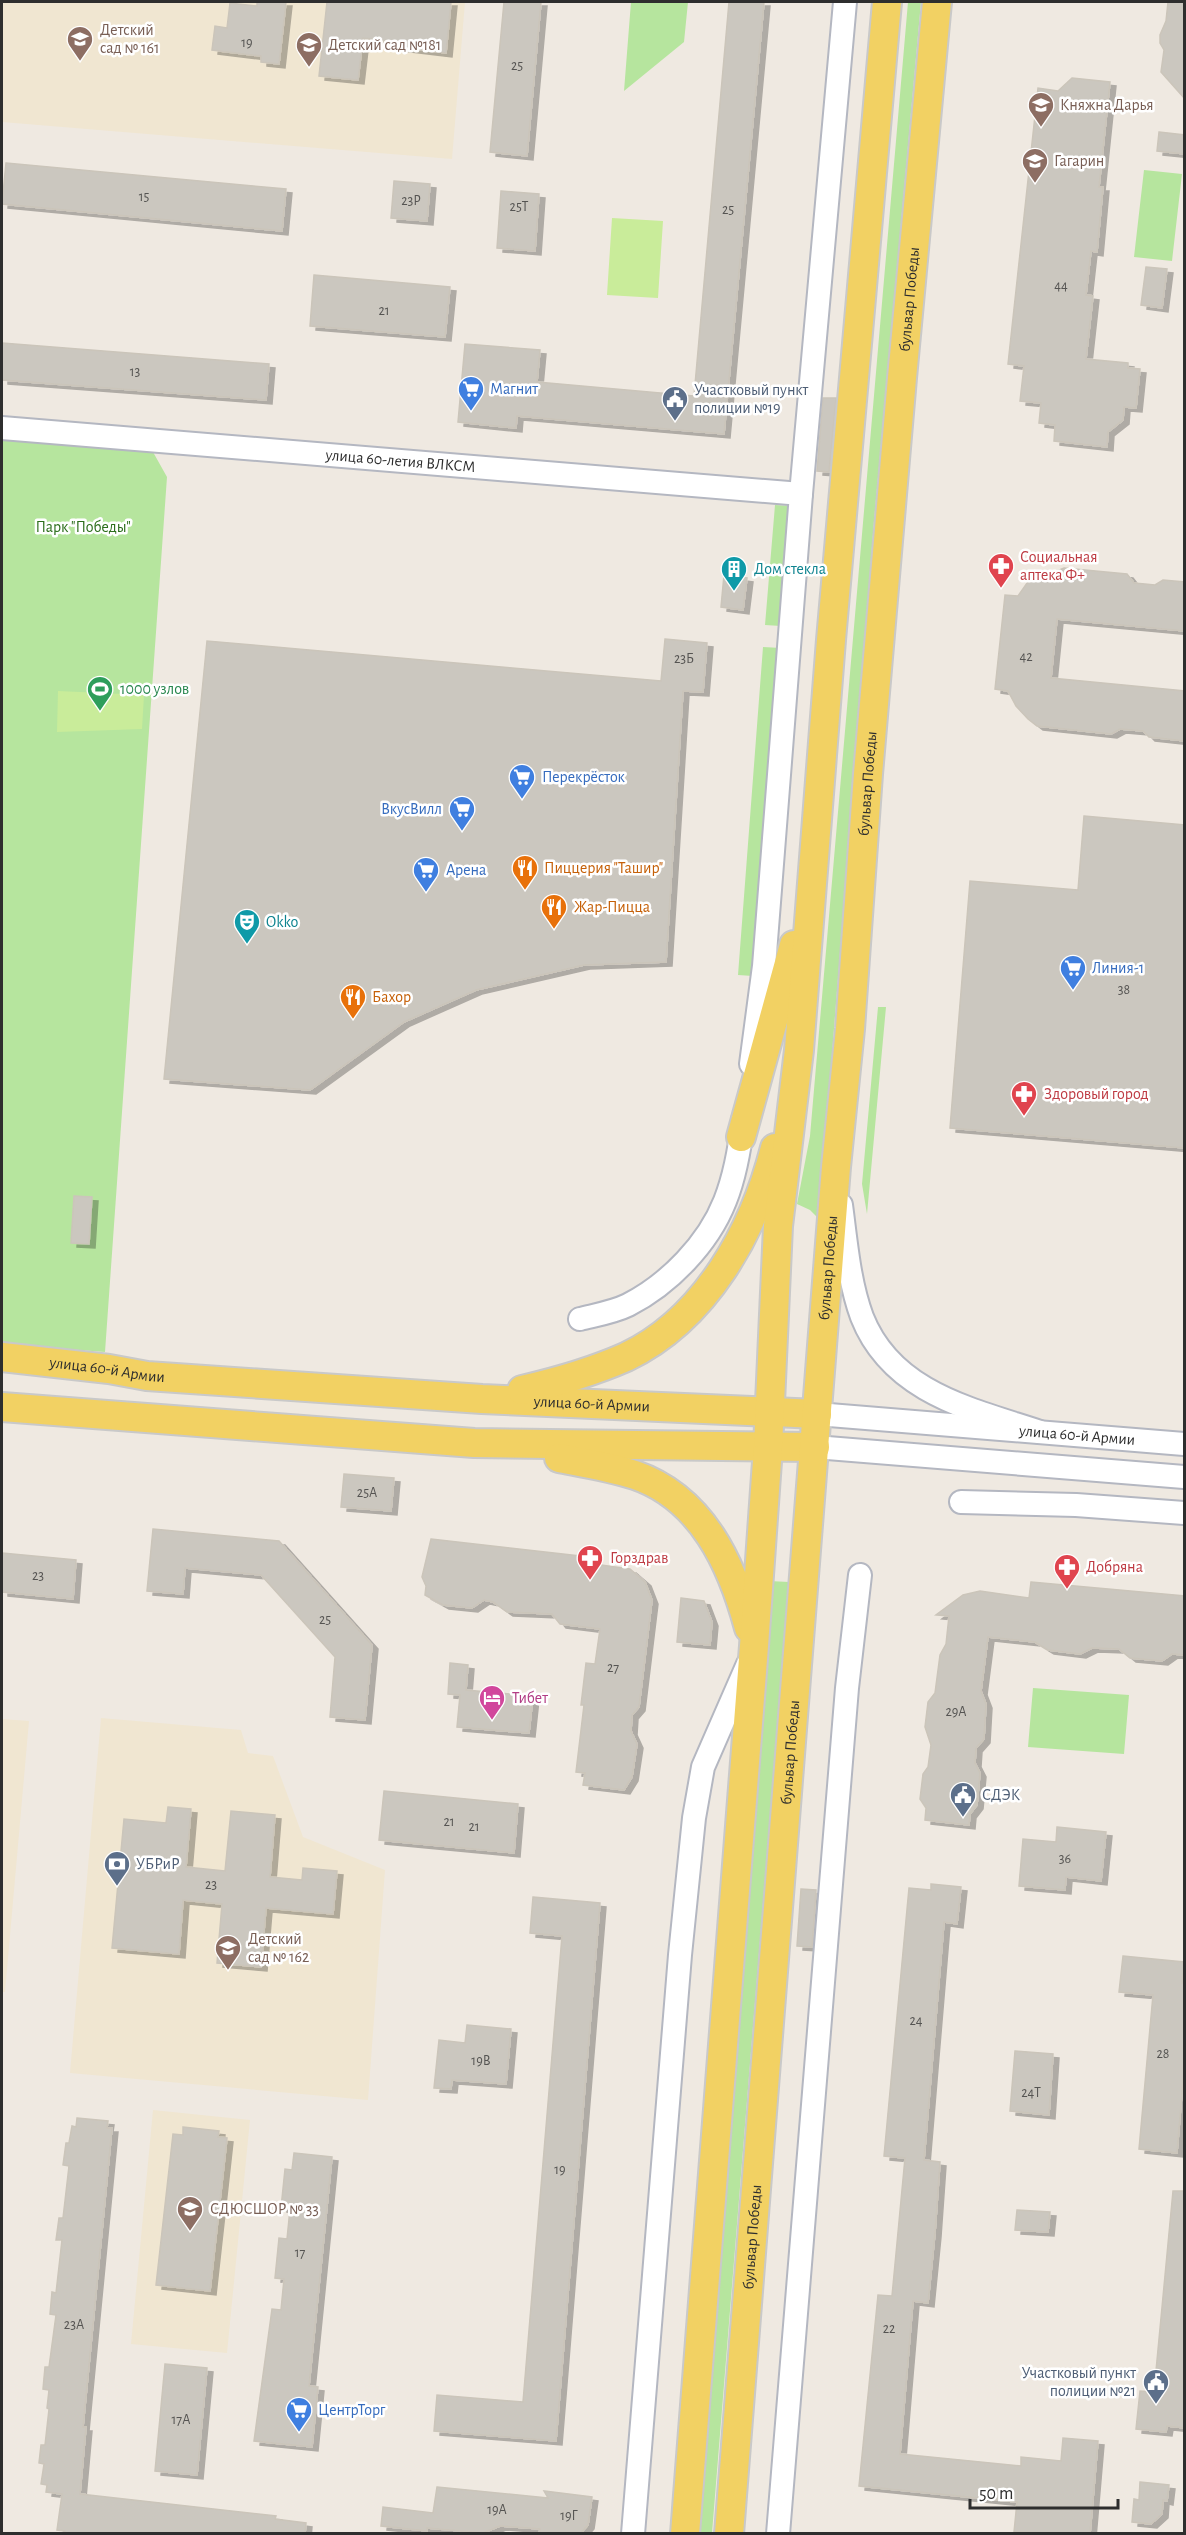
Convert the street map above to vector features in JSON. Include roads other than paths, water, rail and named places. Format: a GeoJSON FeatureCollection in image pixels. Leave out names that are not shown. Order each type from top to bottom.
{"type":"FeatureCollection","features":[{"type":"Feature","properties":{"kind":"main road"},"geometry":{"type":"LineString","coordinates":[[685,2534],[768,1447],[778,1226],[799,1050],[854,372],[887,2]]}},
{"type":"Feature","properties":{"kind":"main road","name":"бульвар Победы"},"geometry":{"type":"LineString","coordinates":[[729,2534],[836,1167],[849,1041],[868,774],[937,2]]}},
{"type":"Feature","properties":{"kind":"main road"},"geometry":{"type":"LineString","coordinates":[[741,1137],[812,882]]}},
{"type":"Feature","properties":{"kind":"main road"},"geometry":{"type":"LineString","coordinates":[[482,1399],[554,1383],[627,1356],[655,1339],[709,1289],[730,1260],[746,1229],[760,1193],[772,1160],[799,1050]]}},
{"type":"Feature","properties":{"kind":"main road","name":"улица 60-й Армии"},"geometry":{"type":"LineString","coordinates":[[2,1357],[109,1369],[147,1376],[482,1399],[770,1410],[817,1414]]}},
{"type":"Feature","properties":{"kind":"main road","name":"улица 60-й Армии"},"geometry":{"type":"LineString","coordinates":[[2,1407],[474,1443],[815,1447]]}},
{"type":"Feature","properties":{"kind":"main road"},"geometry":{"type":"LineString","coordinates":[[474,1443],[605,1466],[637,1476],[659,1486],[678,1499],[698,1516],[727,1564],[743,1605],[753,1650]]}},
{"type":"Feature","properties":{"kind":"street"},"geometry":{"type":"LineString","coordinates":[[580,1319],[627,1305],[656,1287],[683,1264],[707,1233],[725,1203],[741,1137],[764,966],[801,494],[845,2]]}},
{"type":"Feature","properties":{"kind":"street","name":"улица 60-летия ВЛКСМ"},"geometry":{"type":"LineString","coordinates":[[2,428],[801,494]]}},
{"type":"Feature","properties":{"kind":"street"},"geometry":{"type":"LineString","coordinates":[[836,1167],[851,1274],[862,1317],[885,1354],[910,1380],[931,1394],[1040,1432]]}},
{"type":"Feature","properties":{"kind":"street","name":"улица 60-й Армии"},"geometry":{"type":"LineString","coordinates":[[817,1414],[1185,1444]]}},
{"type":"Feature","properties":{"kind":"street","name":"улица 60-й Армии"},"geometry":{"type":"LineString","coordinates":[[815,1447],[1185,1478]]}},
{"type":"Feature","properties":{"kind":"street"},"geometry":{"type":"LineString","coordinates":[[961,1502],[1076,1505],[1185,1513]]}},
{"type":"Feature","properties":{"kind":"street"},"geometry":{"type":"LineString","coordinates":[[778,2534],[847,1688],[860,1575]]}},
{"type":"Feature","properties":{"kind":"street"},"geometry":{"type":"LineString","coordinates":[[633,2534],[680,1955],[694,1818],[703,1767],[753,1650]]}},
{"type":"Feature","properties":{"kind":"place","name":"Детский сад № 161"},"geometry":{"type":"Point","coordinates":[80,62]}},
{"type":"Feature","properties":{"kind":"place","name":"Детский сад №181"},"geometry":{"type":"Point","coordinates":[309,68]}},
{"type":"Feature","properties":{"kind":"place","name":"Княжна Дарья"},"geometry":{"type":"Point","coordinates":[1041,128]}},
{"type":"Feature","properties":{"kind":"place","name":"Гагарин"},"geometry":{"type":"Point","coordinates":[1035,184]}},
{"type":"Feature","properties":{"kind":"place","name":"Магнит"},"geometry":{"type":"Point","coordinates":[471,412]}},
{"type":"Feature","properties":{"kind":"place","name":"Участковый пункт полиции №19"},"geometry":{"type":"Point","coordinates":[675,422]}},
{"type":"Feature","properties":{"kind":"place","name":"Социальная аптека Ф+"},"geometry":{"type":"Point","coordinates":[1001,589]}},
{"type":"Feature","properties":{"kind":"place","name":"Дом стекла"},"geometry":{"type":"Point","coordinates":[734,592]}},
{"type":"Feature","properties":{"kind":"place","name":"1000 узлов"},"geometry":{"type":"Point","coordinates":[100,712]}},
{"type":"Feature","properties":{"kind":"place","name":"Перекрёсток"},"geometry":{"type":"Point","coordinates":[522,800]}},
{"type":"Feature","properties":{"kind":"place","name":"ВкусВилл"},"geometry":{"type":"Point","coordinates":[462,832]}},
{"type":"Feature","properties":{"kind":"place","name":"Пиццерия \"Ташир\""},"geometry":{"type":"Point","coordinates":[525,891]}},
{"type":"Feature","properties":{"kind":"place","name":"Арена"},"geometry":{"type":"Point","coordinates":[426,893]}},
{"type":"Feature","properties":{"kind":"place","name":"Жар-Пицца"},"geometry":{"type":"Point","coordinates":[554,930]}},
{"type":"Feature","properties":{"kind":"place","name":"Okko"},"geometry":{"type":"Point","coordinates":[247,945]}},
{"type":"Feature","properties":{"kind":"place","name":"Линия-1"},"geometry":{"type":"Point","coordinates":[1073,991]}},
{"type":"Feature","properties":{"kind":"place","name":"Бахор"},"geometry":{"type":"Point","coordinates":[353,1020]}},
{"type":"Feature","properties":{"kind":"place","name":"Здоровый город"},"geometry":{"type":"Point","coordinates":[1024,1117]}},
{"type":"Feature","properties":{"kind":"place","name":"Горздрав"},"geometry":{"type":"Point","coordinates":[590,1581]}},
{"type":"Feature","properties":{"kind":"place","name":"Добряна"},"geometry":{"type":"Point","coordinates":[1067,1590]}},
{"type":"Feature","properties":{"kind":"place","name":"Тибет"},"geometry":{"type":"Point","coordinates":[492,1721]}},
{"type":"Feature","properties":{"kind":"place","name":"СДЭК"},"geometry":{"type":"Point","coordinates":[963,1818]}},
{"type":"Feature","properties":{"kind":"place","name":"УБРиР"},"geometry":{"type":"Point","coordinates":[117,1887]}},
{"type":"Feature","properties":{"kind":"place","name":"Детский сад № 162"},"geometry":{"type":"Point","coordinates":[228,1971]}},
{"type":"Feature","properties":{"kind":"place","name":"СДЮСШОР № 33"},"geometry":{"type":"Point","coordinates":[190,2232]}},
{"type":"Feature","properties":{"kind":"place","name":"Участковый пункт полиции №21"},"geometry":{"type":"Point","coordinates":[1156,2405]}},
{"type":"Feature","properties":{"kind":"place","name":"ЦентрТорг"},"geometry":{"type":"Point","coordinates":[299,2433]}},
{"type":"Feature","properties":{"kind":"park label","name":"Парк \"Победы\""},"geometry":{"type":"Point","coordinates":[83,527]}}]}
